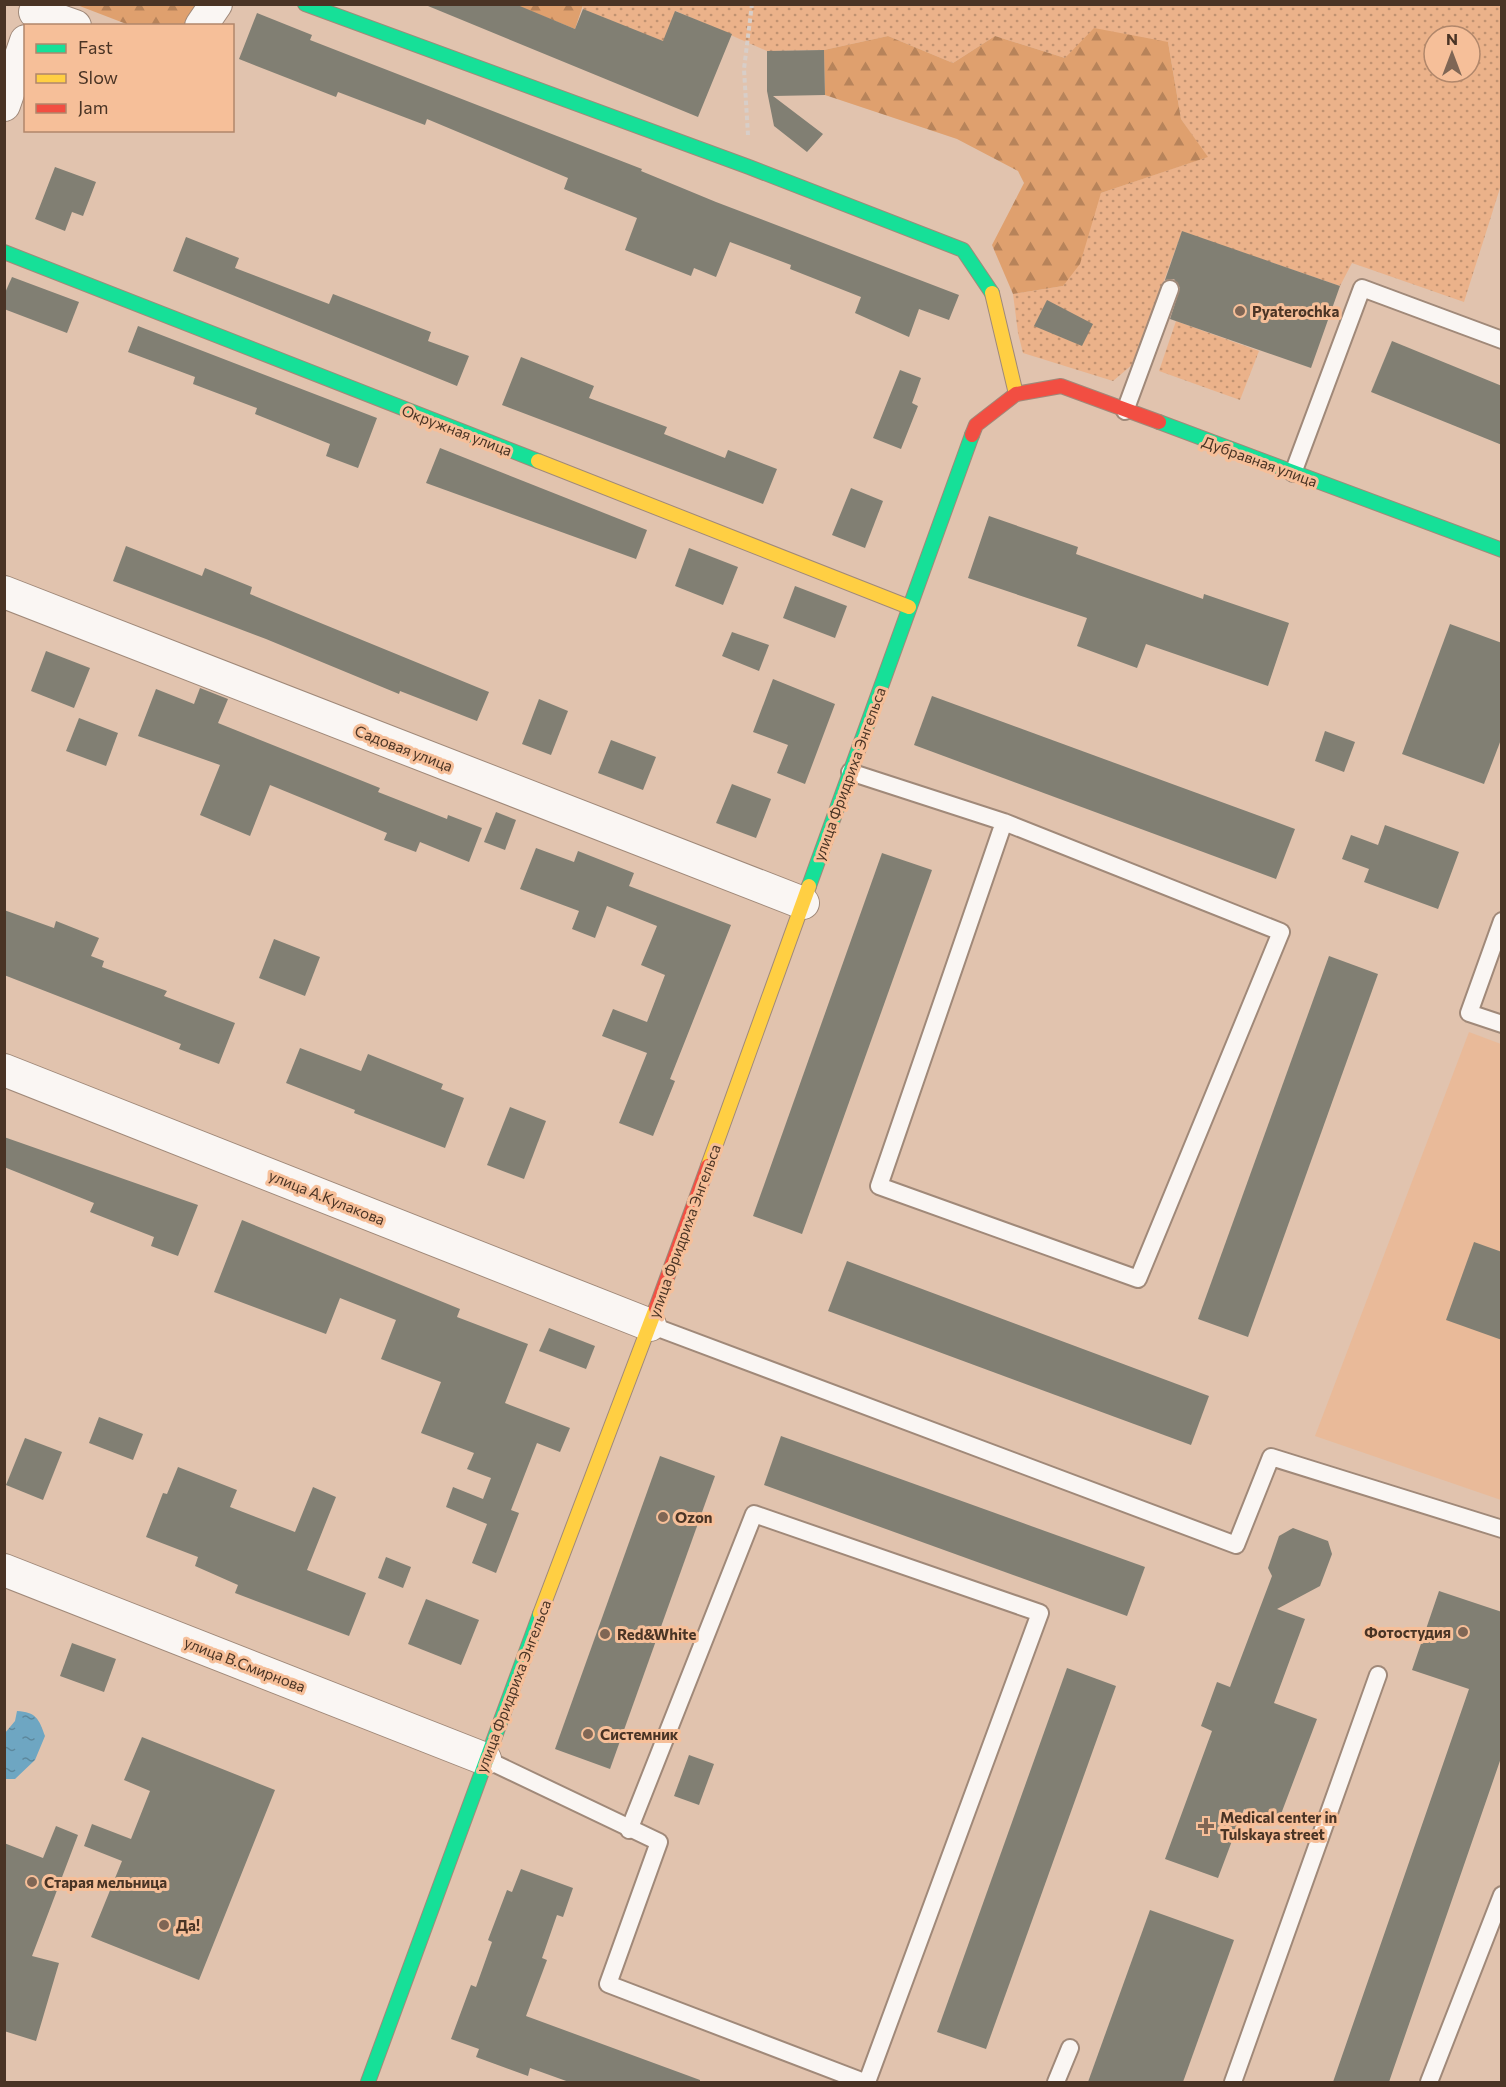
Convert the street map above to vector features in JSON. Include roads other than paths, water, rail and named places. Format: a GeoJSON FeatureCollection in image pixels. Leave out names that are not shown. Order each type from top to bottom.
{"type":"FeatureCollection","features":[{"type":"Feature","properties":{"kind":"street"},"geometry":{"type":"LineString","coordinates":[[202,24],[216,4]]}},
{"type":"Feature","properties":{"kind":"street"},"geometry":{"type":"LineString","coordinates":[[305,4],[749,167],[963,250],[991,288],[1016,394]]}},
{"type":"Feature","properties":{"kind":"street"},"geometry":{"type":"LineString","coordinates":[[34,14],[68,24]]}},
{"type":"Feature","properties":{"kind":"street"},"geometry":{"type":"LineString","coordinates":[[4,105],[24,47]]}},
{"type":"Feature","properties":{"kind":"street","name":"Окружная улица"},"geometry":{"type":"LineString","coordinates":[[4,252],[909,607]]}},
{"type":"Feature","properties":{"kind":"street","name":"Дубравная улица"},"geometry":{"type":"LineString","coordinates":[[1016,394],[1060,386],[1502,550]]}},
{"type":"Feature","properties":{"kind":"street","name":"улица Фридриха Энгельса"},"geometry":{"type":"LineString","coordinates":[[368,2082],[485,1759],[650,1325],[976,425],[1016,394]]}},
{"type":"Feature","properties":{"kind":"street","name":"Садовая улица"},"geometry":{"type":"LineString","coordinates":[[4,592],[803,903]]}},
{"type":"Feature","properties":{"kind":"street","name":"улица А.Кулакова"},"geometry":{"type":"LineString","coordinates":[[4,1070],[650,1325]]}},
{"type":"Feature","properties":{"kind":"street","name":"улица В.Смирнова"},"geometry":{"type":"LineString","coordinates":[[4,1570],[485,1759]]}},
{"type":"Feature","properties":{"kind":"lane"},"geometry":{"type":"LineString","coordinates":[[1293,473],[1362,288],[1502,340]]}},
{"type":"Feature","properties":{"kind":"lane"},"geometry":{"type":"LineString","coordinates":[[1125,411],[1170,289]]}},
{"type":"Feature","properties":{"kind":"lane"},"geometry":{"type":"LineString","coordinates":[[850,772],[1004,822],[1281,932],[1138,1279],[879,1186],[1004,822]]}},
{"type":"Feature","properties":{"kind":"lane"},"geometry":{"type":"LineString","coordinates":[[1502,921],[1469,1013],[1502,1024]]}},
{"type":"Feature","properties":{"kind":"lane"},"geometry":{"type":"LineString","coordinates":[[650,1325],[1236,1545],[1271,1457],[1502,1530]]}},
{"type":"Feature","properties":{"kind":"lane"},"geometry":{"type":"LineString","coordinates":[[485,1759],[629,1830],[659,1842],[608,1984],[866,2082],[1040,1613],[754,1514],[629,1830]]}},
{"type":"Feature","properties":{"kind":"lane"},"geometry":{"type":"LineString","coordinates":[[1233,2082],[1378,1675]]}},
{"type":"Feature","properties":{"kind":"lane"},"geometry":{"type":"LineString","coordinates":[[1429,2082],[1502,1895]]}},
{"type":"Feature","properties":{"kind":"lane"},"geometry":{"type":"LineString","coordinates":[[1056,2082],[1070,2048]]}},
{"type":"Feature","properties":{"kind":"water"},"geometry":{"type":"Polygon","coordinates":[[[17,1711],[33,1715],[41,1725],[45,1736],[35,1760],[15,1779],[5,1779],[5,1733],[15,1721],[17,1711]]]}},
{"type":"Feature","properties":{"kind":"place","name":"Pyaterochka"},"geometry":{"type":"Point","coordinates":[1240,311]}},
{"type":"Feature","properties":{"kind":"place","name":"Ozon"},"geometry":{"type":"Point","coordinates":[663,1517]}},
{"type":"Feature","properties":{"kind":"place","name":"Фотостудия"},"geometry":{"type":"Point","coordinates":[1463,1632]}},
{"type":"Feature","properties":{"kind":"place","name":"Red&White"},"geometry":{"type":"Point","coordinates":[605,1634]}},
{"type":"Feature","properties":{"kind":"place","name":"Системник"},"geometry":{"type":"Point","coordinates":[588,1734]}},
{"type":"Feature","properties":{"kind":"place","name":"Medical center in Tulskaya street"},"geometry":{"type":"Point","coordinates":[1206,1826]}},
{"type":"Feature","properties":{"kind":"place","name":"Старая мельница"},"geometry":{"type":"Point","coordinates":[32,1882]}},
{"type":"Feature","properties":{"kind":"place","name":"Да!"},"geometry":{"type":"Point","coordinates":[164,1925]}}]}
